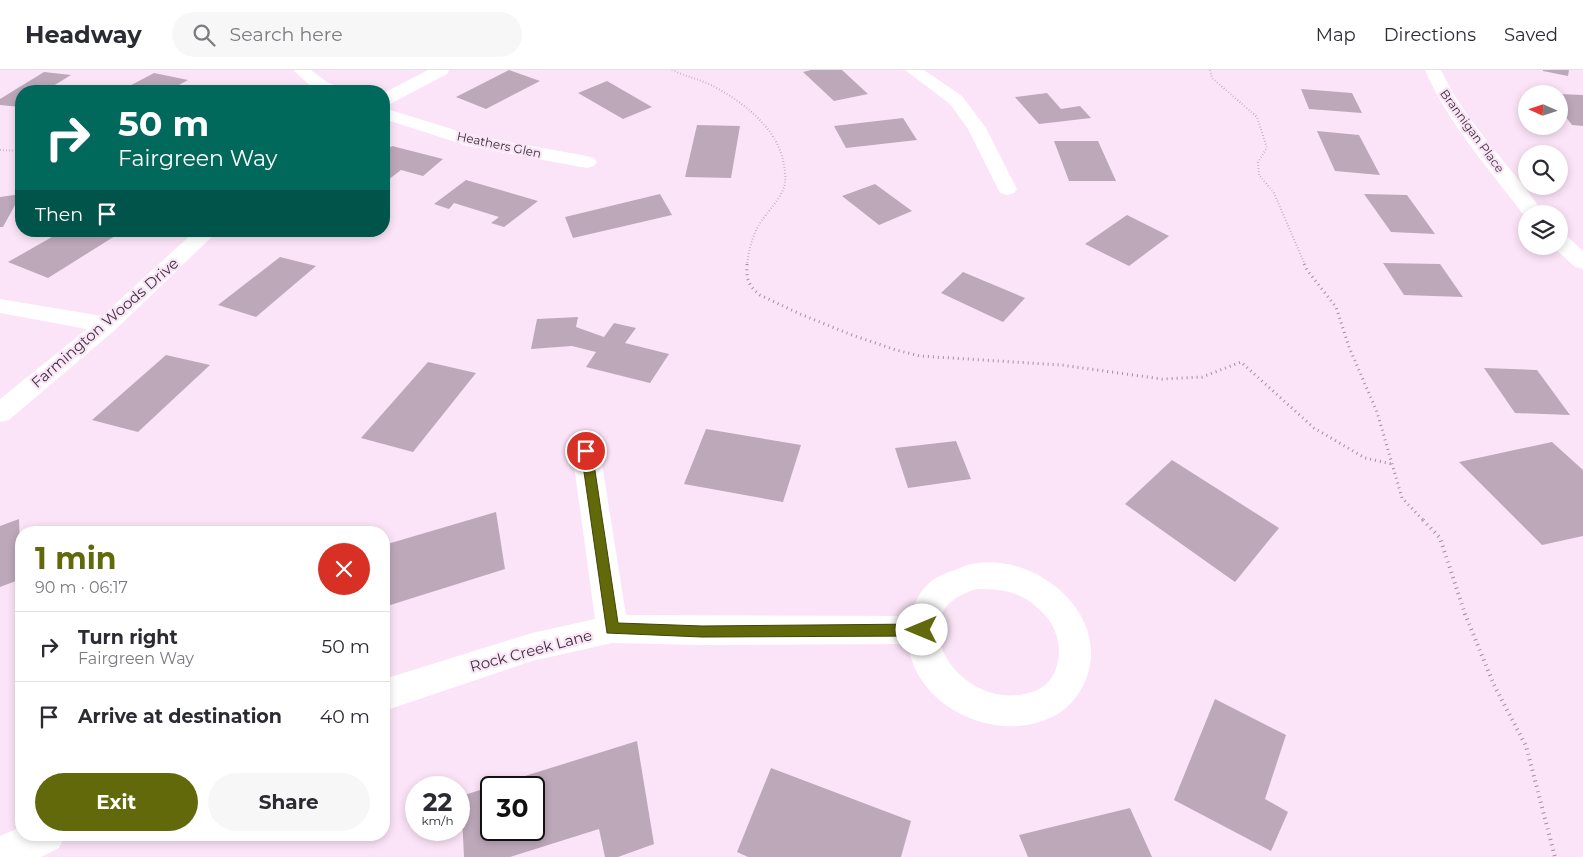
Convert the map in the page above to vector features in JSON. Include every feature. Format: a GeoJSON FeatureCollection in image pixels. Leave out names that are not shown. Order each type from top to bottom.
{"type":"FeatureCollection","features":[{"type":"Feature","properties":{"kind":"street"},"geometry":{"type":"LineString","coordinates":[[301,70],[320,85]]}},
{"type":"Feature","properties":{"kind":"street"},"geometry":{"type":"LineString","coordinates":[[390,97],[440,70]]}},
{"type":"Feature","properties":{"kind":"street"},"geometry":{"type":"LineString","coordinates":[[913,70],[956,100],[977,128],[1007,189]]}},
{"type":"Feature","properties":{"kind":"street","name":"Brannigan Place"},"geometry":{"type":"LineString","coordinates":[[1433,70],[1456,112],[1527,205]]}},
{"type":"Feature","properties":{"kind":"street","name":"Heathers Glen"},"geometry":{"type":"LineString","coordinates":[[390,115],[468,140],[587,162]]}},
{"type":"Feature","properties":{"kind":"street","name":"Farmington Woods Drive"},"geometry":{"type":"LineString","coordinates":[[0,413],[107,325],[202,237]]}},
{"type":"Feature","properties":{"kind":"street"},"geometry":{"type":"LineString","coordinates":[[1568,249],[1583,262]]}},
{"type":"Feature","properties":{"kind":"street"},"geometry":{"type":"LineString","coordinates":[[0,306],[107,325]]}},
{"type":"Feature","properties":{"kind":"street"},"geometry":{"type":"LineString","coordinates":[[586,451],[612,629]]}},
{"type":"Feature","properties":{"kind":"street"},"geometry":{"type":"LineString","coordinates":[[978,576],[1001,576],[1024,583],[1045,596],[1062,613],[1074,633],[1077,655],[1072,677],[1058,695],[1036,708],[1010,711],[983,707],[958,694],[938,675],[926,653],[922,630],[927,610],[939,593],[957,582],[978,576]]}},
{"type":"Feature","properties":{"kind":"street","name":"Rock Creek Lane"},"geometry":{"type":"LineString","coordinates":[[390,693],[532,647],[612,629],[702,631],[922,630]]}},
{"type":"Feature","properties":{"kind":"street"},"geometry":{"type":"LineString","coordinates":[[0,856],[33,841]]}},
{"type":"Feature","properties":{"kind":"path"},"geometry":{"type":"LineString","coordinates":[[672,70],[715,87],[742,105],[771,131],[785,169],[784,185],[776,204],[759,224],[746,261],[746,272],[752,288],[769,300],[871,342],[911,355],[1064,365],[1121,375],[1167,378],[1197,378],[1241,362],[1314,428],[1365,458],[1392,464]]}},
{"type":"Feature","properties":{"kind":"path"},"geometry":{"type":"LineString","coordinates":[[1210,70],[1212,78],[1257,117],[1267,148],[1258,162],[1259,175],[1274,193],[1307,270],[1336,307],[1349,347],[1377,412],[1402,498],[1440,538],[1465,614],[1494,685],[1526,746],[1555,857]]}},
{"type":"Feature","properties":{"kind":"path"},"geometry":{"type":"LineString","coordinates":[[0,150],[15,151]]}},
{"type":"Feature","properties":{"kind":"building"},"geometry":{"type":"Polygon","coordinates":[[[509,70],[540,81],[486,109],[456,97],[509,70]]]}},
{"type":"Feature","properties":{"kind":"building"},"geometry":{"type":"Polygon","coordinates":[[[811,70],[842,70],[868,94],[834,101],[803,72],[811,70]]]}},
{"type":"Feature","properties":{"kind":"building"},"geometry":{"type":"Polygon","coordinates":[[[1543,70],[1569,70],[1568,76],[1543,70]]]}},
{"type":"Feature","properties":{"kind":"building"},"geometry":{"type":"Polygon","coordinates":[[[44,72],[71,75],[55,85],[23,85],[44,72]]]}},
{"type":"Feature","properties":{"kind":"building"},"geometry":{"type":"Polygon","coordinates":[[[154,73],[188,80],[179,85],[131,85],[154,73]]]}},
{"type":"Feature","properties":{"kind":"building"},"geometry":{"type":"Polygon","coordinates":[[[607,81],[652,107],[623,119],[578,93],[607,81]]]}},
{"type":"Feature","properties":{"kind":"building"},"geometry":{"type":"Polygon","coordinates":[[[1301,89],[1352,93],[1362,113],[1309,109],[1301,89]]]}},
{"type":"Feature","properties":{"kind":"building"},"geometry":{"type":"Polygon","coordinates":[[[15,90],[15,106],[0,105],[0,99],[15,90]]]}},
{"type":"Feature","properties":{"kind":"building"},"geometry":{"type":"Polygon","coordinates":[[[1047,93],[1061,109],[1080,106],[1091,118],[1039,124],[1015,97],[1047,93]]]}},
{"type":"Feature","properties":{"kind":"building"},"geometry":{"type":"Polygon","coordinates":[[[1568,94],[1583,95],[1583,126],[1572,125],[1568,120],[1568,94]]]}},
{"type":"Feature","properties":{"kind":"building"},"geometry":{"type":"Polygon","coordinates":[[[903,118],[917,140],[846,148],[834,126],[903,118]]]}},
{"type":"Feature","properties":{"kind":"building"},"geometry":{"type":"Polygon","coordinates":[[[697,125],[740,126],[731,178],[685,177],[697,125]]]}},
{"type":"Feature","properties":{"kind":"building"},"geometry":{"type":"Polygon","coordinates":[[[1317,131],[1359,135],[1380,175],[1335,171],[1317,131]]]}},
{"type":"Feature","properties":{"kind":"building"},"geometry":{"type":"Polygon","coordinates":[[[1054,141],[1098,141],[1116,181],[1069,181],[1054,141]]]}},
{"type":"Feature","properties":{"kind":"building"},"geometry":{"type":"Polygon","coordinates":[[[392,146],[443,159],[423,176],[401,170],[390,178],[390,148],[392,146]]]}},
{"type":"Feature","properties":{"kind":"building"},"geometry":{"type":"Polygon","coordinates":[[[466,180],[538,201],[504,227],[491,223],[499,217],[454,203],[449,209],[434,204],[466,180]]]}},
{"type":"Feature","properties":{"kind":"building"},"geometry":{"type":"Polygon","coordinates":[[[875,184],[912,211],[879,225],[842,196],[875,184]]]}},
{"type":"Feature","properties":{"kind":"building"},"geometry":{"type":"Polygon","coordinates":[[[660,194],[672,215],[573,238],[565,217],[660,194]]]}},
{"type":"Feature","properties":{"kind":"building"},"geometry":{"type":"Polygon","coordinates":[[[1364,194],[1407,195],[1435,234],[1391,232],[1364,194]]]}},
{"type":"Feature","properties":{"kind":"building"},"geometry":{"type":"Polygon","coordinates":[[[15,195],[15,205],[3,227],[0,227],[0,197],[15,195]]]}},
{"type":"Feature","properties":{"kind":"building"},"geometry":{"type":"Polygon","coordinates":[[[1127,215],[1169,236],[1129,266],[1085,244],[1127,215]]]}},
{"type":"Feature","properties":{"kind":"building"},"geometry":{"type":"Polygon","coordinates":[[[52,237],[113,237],[48,278],[8,262],[52,237]]]}},
{"type":"Feature","properties":{"kind":"building"},"geometry":{"type":"Polygon","coordinates":[[[280,257],[316,266],[256,317],[218,305],[280,257]]]}},
{"type":"Feature","properties":{"kind":"building"},"geometry":{"type":"Polygon","coordinates":[[[1383,263],[1440,264],[1463,297],[1404,295],[1383,263]]]}},
{"type":"Feature","properties":{"kind":"building"},"geometry":{"type":"Polygon","coordinates":[[[963,272],[1025,298],[1003,322],[941,293],[963,272]]]}},
{"type":"Feature","properties":{"kind":"building"},"geometry":{"type":"Polygon","coordinates":[[[578,317],[576,327],[604,337],[614,323],[636,328],[625,343],[669,354],[650,383],[586,367],[596,352],[572,346],[531,349],[537,319],[578,317]]]}},
{"type":"Feature","properties":{"kind":"building"},"geometry":{"type":"Polygon","coordinates":[[[166,355],[210,365],[138,432],[92,420],[166,355]]]}},
{"type":"Feature","properties":{"kind":"building"},"geometry":{"type":"Polygon","coordinates":[[[428,362],[476,373],[413,452],[361,438],[428,362]]]}},
{"type":"Feature","properties":{"kind":"building"},"geometry":{"type":"Polygon","coordinates":[[[1484,368],[1537,370],[1570,415],[1515,413],[1484,368]]]}},
{"type":"Feature","properties":{"kind":"building"},"geometry":{"type":"Polygon","coordinates":[[[706,429],[801,445],[783,502],[684,484],[706,429]]]}},
{"type":"Feature","properties":{"kind":"building"},"geometry":{"type":"Polygon","coordinates":[[[956,441],[971,479],[908,488],[895,448],[956,441]]]}},
{"type":"Feature","properties":{"kind":"building"},"geometry":{"type":"Polygon","coordinates":[[[1552,442],[1583,470],[1583,536],[1542,545],[1459,462],[1552,442]]]}},
{"type":"Feature","properties":{"kind":"building"},"geometry":{"type":"Polygon","coordinates":[[[1172,460],[1279,528],[1235,582],[1125,504],[1172,460]]]}},
{"type":"Feature","properties":{"kind":"building"},"geometry":{"type":"Polygon","coordinates":[[[496,512],[505,569],[390,605],[390,543],[496,512]]]}},
{"type":"Feature","properties":{"kind":"building"},"geometry":{"type":"Polygon","coordinates":[[[19,519],[19,526],[15,526],[15,581],[0,587],[0,526],[19,519]]]}},
{"type":"Feature","properties":{"kind":"building"},"geometry":{"type":"Polygon","coordinates":[[[1215,699],[1286,735],[1265,799],[1288,812],[1271,851],[1174,800],[1215,699]]]}},
{"type":"Feature","properties":{"kind":"building"},"geometry":{"type":"Polygon","coordinates":[[[637,741],[654,844],[618,857],[605,857],[599,829],[510,857],[464,857],[463,841],[470,841],[470,793],[480,790],[480,841],[545,841],[545,776],[525,776],[637,741]]]}},
{"type":"Feature","properties":{"kind":"building"},"geometry":{"type":"Polygon","coordinates":[[[771,768],[911,821],[901,857],[748,857],[737,852],[771,768]]]}},
{"type":"Feature","properties":{"kind":"building"},"geometry":{"type":"Polygon","coordinates":[[[1130,808],[1152,857],[1028,857],[1019,835],[1130,808]]]}},
{"type":"Feature","properties":{"kind":"route"},"geometry":{"type":"LineString","coordinates":[[586,451],[612,629],[702,631],[922,630]]}}]}
